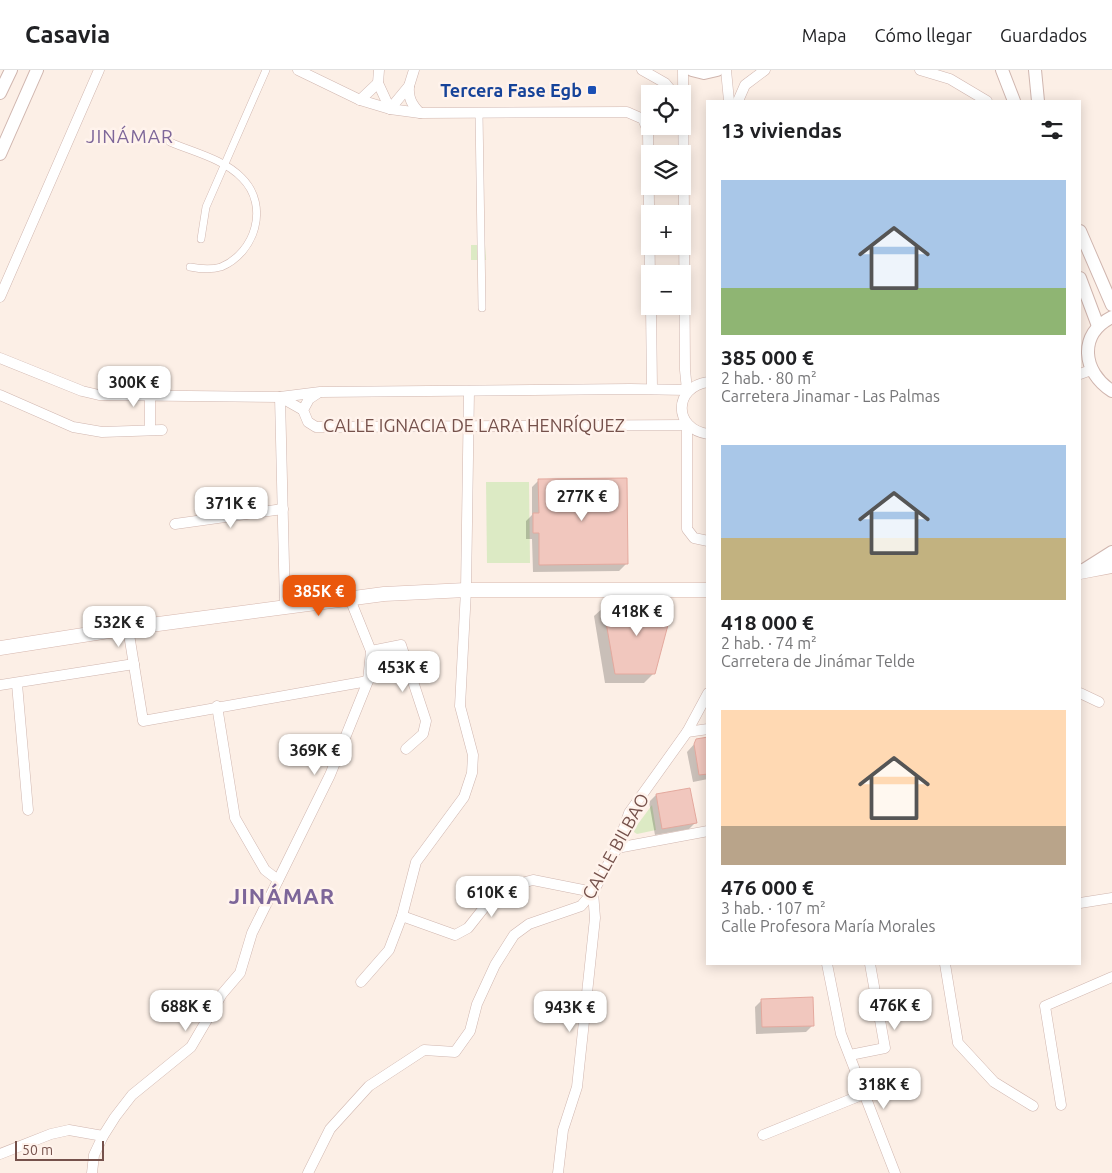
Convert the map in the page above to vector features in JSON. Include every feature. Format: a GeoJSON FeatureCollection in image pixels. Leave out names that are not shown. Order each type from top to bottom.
{"type":"FeatureCollection","features":[{"type":"Feature","properties":{"kind":"main road"},"geometry":{"type":"LineString","coordinates":[[1081,572],[1112,566]]}},
{"type":"Feature","properties":{"kind":"main road"},"geometry":{"type":"LineString","coordinates":[[0,648],[128,628],[384,594],[466,590],[706,590]]}},
{"type":"Feature","properties":{"kind":"street"},"geometry":{"type":"LineString","coordinates":[[0,92],[11,70]]}},
{"type":"Feature","properties":{"kind":"street"},"geometry":{"type":"LineString","coordinates":[[0,154],[36,70]]}},
{"type":"Feature","properties":{"kind":"street"},"geometry":{"type":"LineString","coordinates":[[0,297],[99,70]]}},
{"type":"Feature","properties":{"kind":"street"},"geometry":{"type":"LineString","coordinates":[[201,239],[206,207],[266,70]]}},
{"type":"Feature","properties":{"kind":"street"},"geometry":{"type":"LineString","coordinates":[[298,70],[360,100],[390,109],[420,113],[628,112],[643,119],[648,131],[650,265]]}},
{"type":"Feature","properties":{"kind":"street"},"geometry":{"type":"LineString","coordinates":[[379,70],[378,83],[390,109]]}},
{"type":"Feature","properties":{"kind":"street"},"geometry":{"type":"LineString","coordinates":[[414,70],[408,95],[420,113]]}},
{"type":"Feature","properties":{"kind":"street"},"geometry":{"type":"LineString","coordinates":[[642,70],[667,85]]}},
{"type":"Feature","properties":{"kind":"street"},"geometry":{"type":"LineString","coordinates":[[683,70],[683,85]]}},
{"type":"Feature","properties":{"kind":"street"},"geometry":{"type":"LineString","coordinates":[[692,70],[704,73],[717,70]]}},
{"type":"Feature","properties":{"kind":"street"},"geometry":{"type":"LineString","coordinates":[[726,70],[729,100]]}},
{"type":"Feature","properties":{"kind":"street"},"geometry":{"type":"LineString","coordinates":[[738,100],[745,85],[765,70]]}},
{"type":"Feature","properties":{"kind":"street"},"geometry":{"type":"LineString","coordinates":[[920,70],[950,79],[985,100]]}},
{"type":"Feature","properties":{"kind":"street"},"geometry":{"type":"LineString","coordinates":[[1002,70],[1014,100]]}},
{"type":"Feature","properties":{"kind":"street"},"geometry":{"type":"LineString","coordinates":[[1035,70],[1038,100]]}},
{"type":"Feature","properties":{"kind":"street"},"geometry":{"type":"LineString","coordinates":[[360,100],[378,83]]}},
{"type":"Feature","properties":{"kind":"street"},"geometry":{"type":"LineString","coordinates":[[390,109],[409,86]]}},
{"type":"Feature","properties":{"kind":"street"},"geometry":{"type":"LineString","coordinates":[[479,113],[482,308]]}},
{"type":"Feature","properties":{"kind":"street"},"geometry":{"type":"LineString","coordinates":[[683,135],[685,370],[688,390]]}},
{"type":"Feature","properties":{"kind":"street"},"geometry":{"type":"LineString","coordinates":[[170,142],[224,164],[243,178],[253,193],[258,214],[256,228],[250,241],[236,258],[219,267],[204,269],[190,267]]}},
{"type":"Feature","properties":{"kind":"street"},"geometry":{"type":"LineString","coordinates":[[1081,233],[1112,305]]}},
{"type":"Feature","properties":{"kind":"street"},"geometry":{"type":"LineString","coordinates":[[1081,281],[1098,326]]}},
{"type":"Feature","properties":{"kind":"street"},"geometry":{"type":"LineString","coordinates":[[650,315],[652,389]]}},
{"type":"Feature","properties":{"kind":"street"},"geometry":{"type":"LineString","coordinates":[[1112,317],[1098,326],[1092,336],[1088,347],[1086,372],[1112,391]]}},
{"type":"Feature","properties":{"kind":"street"},"geometry":{"type":"LineString","coordinates":[[0,358],[82,391],[100,395],[280,397],[320,392]]}},
{"type":"Feature","properties":{"kind":"street"},"geometry":{"type":"LineString","coordinates":[[706,382],[698,383],[688,390],[682,402],[682,414],[688,425],[698,432],[706,434]]}},
{"type":"Feature","properties":{"kind":"street","name":"CALLE IGNACIA DE LARA HENRÍQUEZ"},"geometry":{"type":"LineString","coordinates":[[688,390],[320,392],[309,399],[303,410],[308,422],[316,427],[688,425]]}},
{"type":"Feature","properties":{"kind":"street"},"geometry":{"type":"LineString","coordinates":[[361,982],[389,950],[402,916],[416,862],[464,797],[472,773],[473,755],[460,706],[466,590],[469,391]]}},
{"type":"Feature","properties":{"kind":"street"},"geometry":{"type":"LineString","coordinates":[[0,395],[73,427],[102,432],[162,430]]}},
{"type":"Feature","properties":{"kind":"street"},"geometry":{"type":"LineString","coordinates":[[150,396],[150,430]]}},
{"type":"Feature","properties":{"kind":"street"},"geometry":{"type":"LineString","coordinates":[[280,397],[303,410]]}},
{"type":"Feature","properties":{"kind":"street"},"geometry":{"type":"LineString","coordinates":[[280,397],[285,607]]}},
{"type":"Feature","properties":{"kind":"street"},"geometry":{"type":"LineString","coordinates":[[688,425],[687,529],[694,538],[706,541]]}},
{"type":"Feature","properties":{"kind":"street"},"geometry":{"type":"LineString","coordinates":[[175,524],[283,509]]}},
{"type":"Feature","properties":{"kind":"street"},"geometry":{"type":"LineString","coordinates":[[1081,572],[1112,552]]}},
{"type":"Feature","properties":{"kind":"street"},"geometry":{"type":"LineString","coordinates":[[92,1173],[94,1155],[115,1117],[132,1095],[191,1047],[222,994],[240,973],[252,934],[330,775],[368,680],[370,651],[350,599]]}},
{"type":"Feature","properties":{"kind":"street"},"geometry":{"type":"LineString","coordinates":[[128,628],[143,720],[368,680]]}},
{"type":"Feature","properties":{"kind":"street"},"geometry":{"type":"LineString","coordinates":[[370,651],[401,645],[426,721],[422,734],[406,749]]}},
{"type":"Feature","properties":{"kind":"street"},"geometry":{"type":"LineString","coordinates":[[0,685],[17,684],[134,664]]}},
{"type":"Feature","properties":{"kind":"street"},"geometry":{"type":"LineString","coordinates":[[17,684],[28,810]]}},
{"type":"Feature","properties":{"kind":"street"},"geometry":{"type":"LineString","coordinates":[[1081,693],[1099,702]]}},
{"type":"Feature","properties":{"kind":"street","name":"CALLE BILBAO"},"geometry":{"type":"LineString","coordinates":[[308,1173],[330,1129],[369,1086],[424,1050],[455,1052],[470,1031],[477,1004],[495,964],[514,935],[529,924],[581,906],[593,892],[616,848],[629,813],[687,732],[706,697]]}},
{"type":"Feature","properties":{"kind":"street"},"geometry":{"type":"LineString","coordinates":[[217,706],[235,818],[265,870],[278,880]]}},
{"type":"Feature","properties":{"kind":"street"},"geometry":{"type":"LineString","coordinates":[[687,732],[706,729]]}},
{"type":"Feature","properties":{"kind":"street"},"geometry":{"type":"LineString","coordinates":[[616,848],[706,831]]}},
{"type":"Feature","properties":{"kind":"street"},"geometry":{"type":"LineString","coordinates":[[402,916],[455,935],[468,928],[487,904],[508,887],[534,880],[593,892],[594,918],[577,1086],[563,1130],[558,1173]]}},
{"type":"Feature","properties":{"kind":"street"},"geometry":{"type":"LineString","coordinates":[[1081,903],[1112,898]]}},
{"type":"Feature","properties":{"kind":"street"},"geometry":{"type":"LineString","coordinates":[[827,965],[841,1034],[895,1173]]}},
{"type":"Feature","properties":{"kind":"street"},"geometry":{"type":"LineString","coordinates":[[850,1055],[885,1048],[870,965]]}},
{"type":"Feature","properties":{"kind":"street"},"geometry":{"type":"LineString","coordinates":[[945,965],[958,1043],[994,1082],[1033,1106]]}},
{"type":"Feature","properties":{"kind":"street"},"geometry":{"type":"LineString","coordinates":[[1061,1105],[1045,1006],[1112,978]]}},
{"type":"Feature","properties":{"kind":"street"},"geometry":{"type":"LineString","coordinates":[[762,1135],[864,1094]]}},
{"type":"Feature","properties":{"kind":"street"},"geometry":{"type":"LineString","coordinates":[[0,1154],[51,1134],[68,1130],[103,1136]]}},
{"type":"Feature","properties":{"kind":"green space"},"geometry":{"type":"Polygon","coordinates":[[[471,245],[485,245],[486,260],[471,260],[471,245]]]}},
{"type":"Feature","properties":{"kind":"green space"},"geometry":{"type":"Polygon","coordinates":[[[486,482],[529,482],[530,563],[487,563],[486,482]]]}},
{"type":"Feature","properties":{"kind":"green space"},"geometry":{"type":"Polygon","coordinates":[[[652,805],[656,830],[637,834],[634,832],[635,828],[652,805]]]}},
{"type":"Feature","properties":{"kind":"building"},"geometry":{"type":"Polygon","coordinates":[[[627,478],[628,564],[539,565],[539,533],[533,533],[533,513],[539,513],[538,479],[627,478]]]}},
{"type":"Feature","properties":{"kind":"building"},"geometry":{"type":"Polygon","coordinates":[[[603,605],[673,606],[655,674],[615,674],[603,605]]]}},
{"type":"Feature","properties":{"kind":"building"},"geometry":{"type":"Polygon","coordinates":[[[706,737],[706,774],[699,775],[694,744],[696,739],[706,737]]]}},
{"type":"Feature","properties":{"kind":"building"},"geometry":{"type":"Polygon","coordinates":[[[690,788],[697,823],[662,829],[656,794],[690,788]]]}},
{"type":"Feature","properties":{"kind":"building"},"geometry":{"type":"Polygon","coordinates":[[[813,997],[814,1026],[762,1027],[761,999],[813,997]]]}},
{"type":"Feature","properties":{"kind":"place","name":"Tercera Fase Egb"},"geometry":{"type":"Point","coordinates":[592,90]}},
{"type":"Feature","properties":{"kind":"district","name":"JINÁMAR"},"geometry":{"type":"Point","coordinates":[130,136]}},
{"type":"Feature","properties":{"kind":"district","name":"JINÁMAR"},"geometry":{"type":"Point","coordinates":[282,895]}}]}
